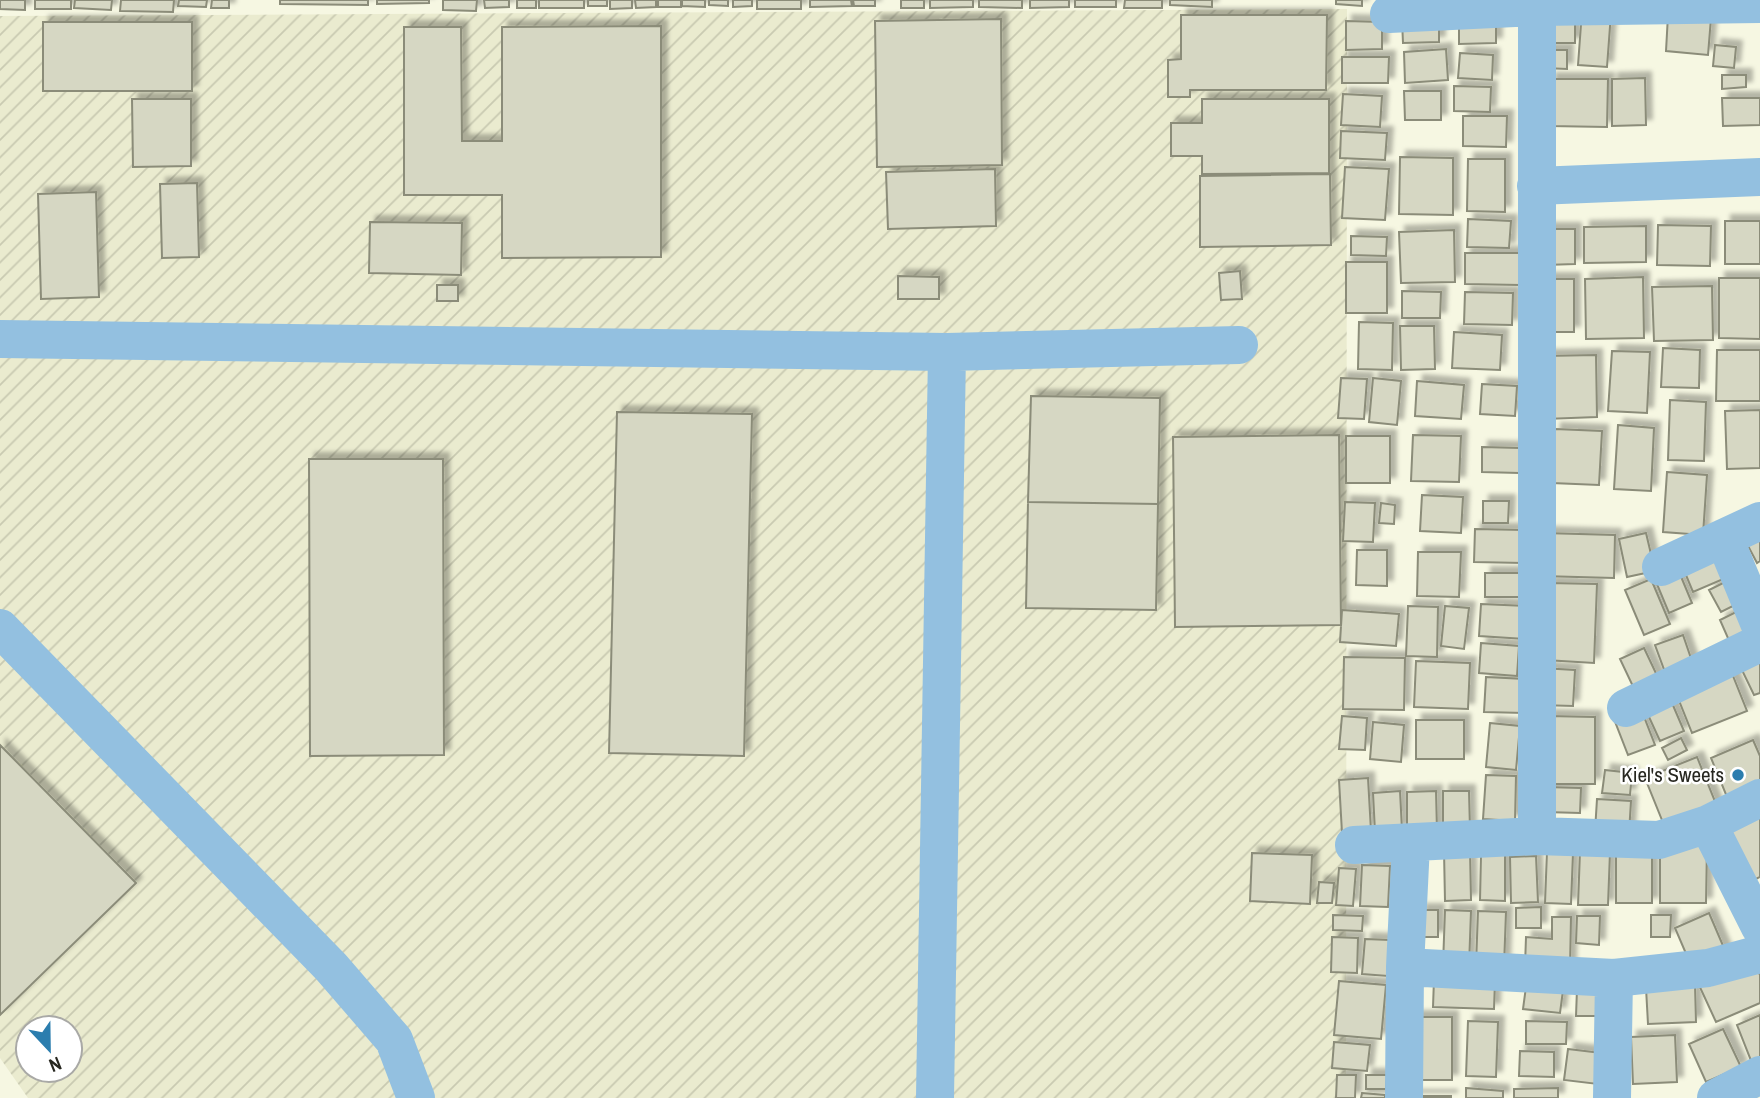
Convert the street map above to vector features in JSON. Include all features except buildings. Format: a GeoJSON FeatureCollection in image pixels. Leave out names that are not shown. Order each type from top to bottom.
{"type":"FeatureCollection","features":[{"type":"Feature","properties":{"kind":"street"},"geometry":{"type":"LineString","coordinates":[[1390,14],[1537,3],[1760,4]]}},
{"type":"Feature","properties":{"kind":"street"},"geometry":{"type":"LineString","coordinates":[[1537,3],[1537,836]]}},
{"type":"Feature","properties":{"kind":"street"},"geometry":{"type":"LineString","coordinates":[[1536,186],[1760,177]]}},
{"type":"Feature","properties":{"kind":"street"},"geometry":{"type":"LineString","coordinates":[[0,339],[947,352],[1239,345]]}},
{"type":"Feature","properties":{"kind":"street"},"geometry":{"type":"LineString","coordinates":[[935,1098],[947,352]]}},
{"type":"Feature","properties":{"kind":"street"},"geometry":{"type":"LineString","coordinates":[[1661,567],[1760,521]]}},
{"type":"Feature","properties":{"kind":"street"},"geometry":{"type":"LineString","coordinates":[[1724,538],[1760,625]]}},
{"type":"Feature","properties":{"kind":"street"},"geometry":{"type":"LineString","coordinates":[[0,628],[331,967],[394,1040],[416,1098]]}},
{"type":"Feature","properties":{"kind":"street"},"geometry":{"type":"LineString","coordinates":[[1626,708],[1760,643]]}},
{"type":"Feature","properties":{"kind":"street"},"geometry":{"type":"LineString","coordinates":[[1354,845],[1537,836],[1659,840],[1708,824],[1760,797]]}},
{"type":"Feature","properties":{"kind":"street"},"geometry":{"type":"LineString","coordinates":[[1708,824],[1760,927]]}},
{"type":"Feature","properties":{"kind":"street"},"geometry":{"type":"LineString","coordinates":[[1405,1098],[1405,967],[1411,844]]}},
{"type":"Feature","properties":{"kind":"street"},"geometry":{"type":"LineString","coordinates":[[1405,967],[1614,978],[1708,968],[1760,954]]}},
{"type":"Feature","properties":{"kind":"street"},"geometry":{"type":"LineString","coordinates":[[1612,1098],[1614,978]]}},
{"type":"Feature","properties":{"kind":"street"},"geometry":{"type":"LineString","coordinates":[[1716,1098],[1760,1075]]}},
{"type":"Feature","properties":{"kind":"shaded area"},"geometry":{"type":"Polygon","coordinates":[[[1347,9],[1346,1098],[28,1098],[18,1084],[84,1084],[84,1014],[14,1014],[14,1078],[0,1058],[0,16],[1347,9]]]}},
{"type":"Feature","properties":{"kind":"place","name":"Kiel's Sweets"},"geometry":{"type":"Point","coordinates":[1738,775]}}]}
